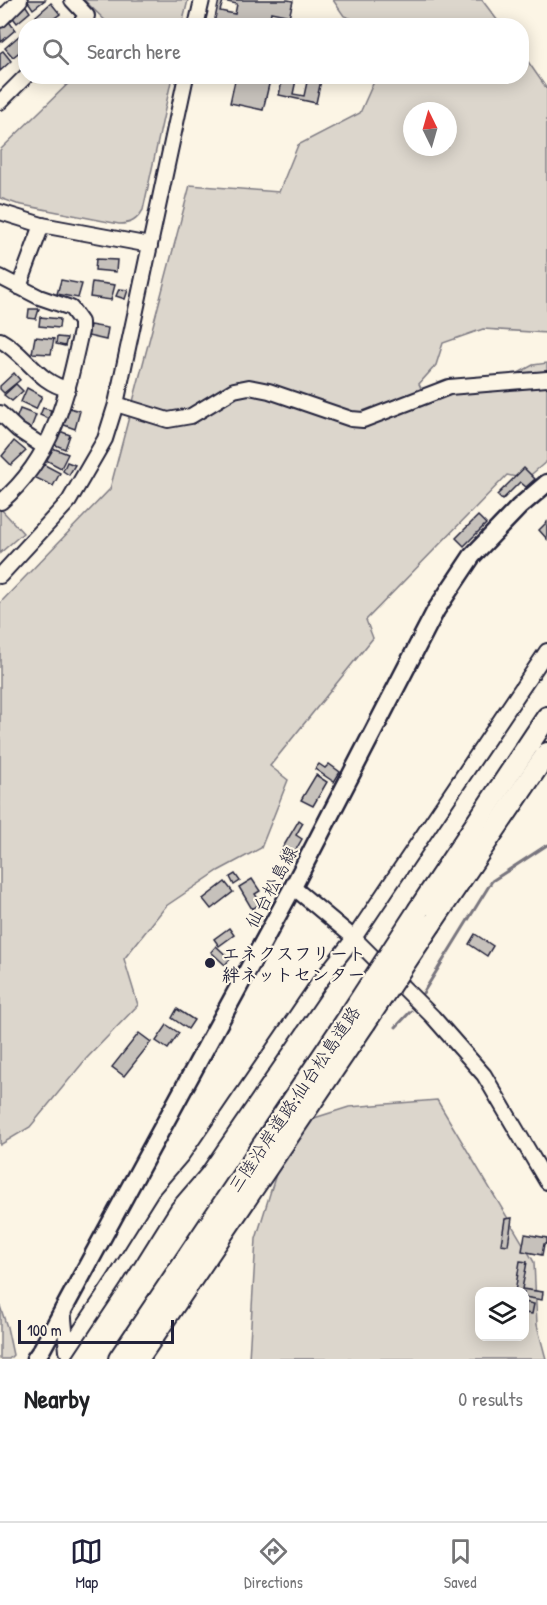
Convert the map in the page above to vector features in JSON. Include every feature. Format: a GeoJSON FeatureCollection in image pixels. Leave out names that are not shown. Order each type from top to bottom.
{"type":"FeatureCollection","features":[{"type":"Feature","properties":{"kind":"highway"},"geometry":{"type":"LineString","coordinates":[[506,778],[547,708]]}},
{"type":"Feature","properties":{"kind":"highway","name":"三陸沿岸道路;仙台松島道路"},"geometry":{"type":"LineString","coordinates":[[138,1359],[425,916],[506,778],[547,717]]}},
{"type":"Feature","properties":{"kind":"highway","name":"三陸沿岸道路;仙台松島道路"},"geometry":{"type":"LineString","coordinates":[[425,916],[547,753]]}},
{"type":"Feature","properties":{"kind":"highway","name":"三陸沿岸道路;仙台松島道路"},"geometry":{"type":"LineString","coordinates":[[119,1359],[358,1019]]}},
{"type":"Feature","properties":{"kind":"main road","name":"仙台松島線"},"geometry":{"type":"LineString","coordinates":[[35,1359],[293,887],[436,610],[472,556],[519,507],[547,483]]}},
{"type":"Feature","properties":{"kind":"street"},"geometry":{"type":"LineString","coordinates":[[0,20],[20,0]]}},
{"type":"Feature","properties":{"kind":"street"},"geometry":{"type":"LineString","coordinates":[[72,0],[87,16],[85,18]]}},
{"type":"Feature","properties":{"kind":"street"},"geometry":{"type":"LineString","coordinates":[[198,18],[202,0]]}},
{"type":"Feature","properties":{"kind":"street"},"geometry":{"type":"LineString","coordinates":[[0,102],[18,84]]}},
{"type":"Feature","properties":{"kind":"street"},"geometry":{"type":"LineString","coordinates":[[0,576],[69,501],[105,439],[116,404],[184,84]]}},
{"type":"Feature","properties":{"kind":"street"},"geometry":{"type":"LineString","coordinates":[[0,212],[42,225],[150,245]]}},
{"type":"Feature","properties":{"kind":"street"},"geometry":{"type":"LineString","coordinates":[[19,287],[42,225]]}},
{"type":"Feature","properties":{"kind":"street"},"geometry":{"type":"LineString","coordinates":[[0,277],[39,297],[65,305],[77,314],[81,322],[68,389],[57,424],[19,487],[2,502],[0,500]]}},
{"type":"Feature","properties":{"kind":"street"},"geometry":{"type":"LineString","coordinates":[[0,340],[12,347],[44,379],[56,386],[68,389]]}},
{"type":"Feature","properties":{"kind":"street"},"geometry":{"type":"LineString","coordinates":[[116,404],[168,420],[191,416],[234,390],[249,387],[268,391],[351,419],[363,420],[449,387],[547,379]]}},
{"type":"Feature","properties":{"kind":"street"},"geometry":{"type":"LineString","coordinates":[[0,413],[18,430],[44,447]]}},
{"type":"Feature","properties":{"kind":"street"},"geometry":{"type":"LineString","coordinates":[[63,1308],[67,1351],[165,1199],[195,1164],[318,984],[354,938],[547,651]]}},
{"type":"Feature","properties":{"kind":"street"},"geometry":{"type":"LineString","coordinates":[[293,887],[354,938],[433,1017],[484,1075],[547,1182]]}},
{"type":"Feature","properties":{"kind":"shaded area"},"geometry":{"type":"Polygon","coordinates":[[[84,0],[188,0],[184,18],[103,18],[84,0]]]}},
{"type":"Feature","properties":{"kind":"shaded area"},"geometry":{"type":"Polygon","coordinates":[[[333,0],[482,0],[496,18],[350,18],[344,16],[333,0]]]}},
{"type":"Feature","properties":{"kind":"shaded area"},"geometry":{"type":"Polygon","coordinates":[[[529,63],[547,89],[547,333],[483,329],[443,343],[436,365],[419,384],[428,403],[445,395],[483,392],[533,365],[547,363],[547,461],[526,479],[507,475],[366,620],[373,638],[270,766],[288,780],[261,848],[218,871],[166,906],[124,959],[138,1005],[86,1059],[30,1127],[0,1145],[0,603],[110,489],[190,185],[279,192],[298,145],[360,113],[373,84],[529,84],[529,63]]]}},
{"type":"Feature","properties":{"kind":"shaded area"},"geometry":{"type":"Polygon","coordinates":[[[68,84],[170,84],[143,210],[136,219],[130,222],[119,224],[17,204],[0,198],[0,150],[68,84]]]}},
{"type":"Feature","properties":{"kind":"shaded area"},"geometry":{"type":"Polygon","coordinates":[[[0,508],[23,533],[0,553],[0,508]]]}},
{"type":"Feature","properties":{"kind":"shaded area"},"geometry":{"type":"Polygon","coordinates":[[[437,1100],[534,1262],[537,1325],[546,1359],[249,1359],[256,1239],[284,1148],[308,1120],[349,1107],[437,1100]]]}},
{"type":"Feature","properties":{"kind":"shaded area"},"geometry":{"type":"Polygon","coordinates":[[[0,1306],[13,1355],[9,1359],[0,1359],[0,1306]]]}},
{"type":"Feature","properties":{"kind":"building"},"geometry":{"type":"Polygon","coordinates":[[[27,0],[45,0],[33,9],[27,0]]]}},
{"type":"Feature","properties":{"kind":"building"},"geometry":{"type":"Polygon","coordinates":[[[219,0],[293,1],[289,18],[285,18],[286,15],[271,12],[270,18],[215,18],[219,0]],[[223,1],[220,11],[235,14],[237,4],[223,1]]]}},
{"type":"Feature","properties":{"kind":"building"},"geometry":{"type":"Polygon","coordinates":[[[24,3],[30,12],[23,18],[18,18],[17,23],[11,15],[24,3]]]}},
{"type":"Feature","properties":{"kind":"building"},"geometry":{"type":"Polygon","coordinates":[[[51,3],[60,14],[55,18],[36,16],[51,3]]]}},
{"type":"Feature","properties":{"kind":"building"},"geometry":{"type":"Polygon","coordinates":[[[8,20],[15,30],[1,42],[0,27],[8,20]]]}},
{"type":"Feature","properties":{"kind":"building"},"geometry":{"type":"Polygon","coordinates":[[[18,37],[18,53],[13,57],[5,48],[18,37]]]}},
{"type":"Feature","properties":{"kind":"building"},"geometry":{"type":"Polygon","coordinates":[[[3,51],[11,61],[0,71],[0,53],[3,51]]]}},
{"type":"Feature","properties":{"kind":"building"},"geometry":{"type":"Polygon","coordinates":[[[234,84],[269,84],[263,110],[230,103],[234,84]]]}},
{"type":"Feature","properties":{"kind":"building"},"geometry":{"type":"Polygon","coordinates":[[[281,84],[295,84],[293,94],[304,96],[307,84],[320,84],[316,103],[279,95],[281,84]]]}},
{"type":"Feature","properties":{"kind":"building"},"geometry":{"type":"Polygon","coordinates":[[[96,259],[117,260],[116,272],[95,270],[96,259]]]}},
{"type":"Feature","properties":{"kind":"building"},"geometry":{"type":"Polygon","coordinates":[[[61,280],[82,284],[78,298],[57,294],[61,280]]]}},
{"type":"Feature","properties":{"kind":"building"},"geometry":{"type":"Polygon","coordinates":[[[92,282],[115,285],[111,300],[90,297],[92,282]]]}},
{"type":"Feature","properties":{"kind":"building"},"geometry":{"type":"Polygon","coordinates":[[[119,289],[128,290],[125,299],[116,296],[119,289]]]}},
{"type":"Feature","properties":{"kind":"building"},"geometry":{"type":"Polygon","coordinates":[[[29,309],[39,309],[36,319],[28,318],[29,309]]]}},
{"type":"Feature","properties":{"kind":"building"},"geometry":{"type":"Polygon","coordinates":[[[40,317],[60,319],[59,328],[39,326],[40,317]]]}},
{"type":"Feature","properties":{"kind":"building"},"geometry":{"type":"Polygon","coordinates":[[[90,325],[108,328],[106,340],[88,336],[90,325]]]}},
{"type":"Feature","properties":{"kind":"building"},"geometry":{"type":"Polygon","coordinates":[[[35,337],[54,339],[51,354],[32,353],[35,337]]]}},
{"type":"Feature","properties":{"kind":"building"},"geometry":{"type":"Polygon","coordinates":[[[57,337],[67,338],[65,346],[56,344],[57,337]]]}},
{"type":"Feature","properties":{"kind":"building"},"geometry":{"type":"Polygon","coordinates":[[[14,373],[20,380],[4,393],[0,386],[14,373]]]}},
{"type":"Feature","properties":{"kind":"building"},"geometry":{"type":"Polygon","coordinates":[[[16,384],[23,391],[12,401],[4,395],[16,384]]]}},
{"type":"Feature","properties":{"kind":"building"},"geometry":{"type":"Polygon","coordinates":[[[27,388],[42,396],[36,409],[21,402],[27,388]]]}},
{"type":"Feature","properties":{"kind":"building"},"geometry":{"type":"Polygon","coordinates":[[[66,407],[80,411],[75,429],[59,423],[66,407]]]}},
{"type":"Feature","properties":{"kind":"building"},"geometry":{"type":"Polygon","coordinates":[[[43,408],[51,410],[49,419],[40,415],[43,408]]]}},
{"type":"Feature","properties":{"kind":"building"},"geometry":{"type":"Polygon","coordinates":[[[20,409],[36,415],[31,428],[15,422],[20,409]]]}},
{"type":"Feature","properties":{"kind":"building"},"geometry":{"type":"Polygon","coordinates":[[[57,430],[70,435],[65,449],[51,443],[57,430]]]}},
{"type":"Feature","properties":{"kind":"building"},"geometry":{"type":"Polygon","coordinates":[[[14,441],[26,451],[11,465],[2,456],[14,441]]]}},
{"type":"Feature","properties":{"kind":"building"},"geometry":{"type":"Polygon","coordinates":[[[50,447],[68,454],[61,468],[44,459],[50,447]]]}},
{"type":"Feature","properties":{"kind":"building"},"geometry":{"type":"Polygon","coordinates":[[[67,462],[75,465],[69,475],[63,471],[67,462]]]}},
{"type":"Feature","properties":{"kind":"building"},"geometry":{"type":"Polygon","coordinates":[[[41,463],[60,473],[53,486],[34,477],[41,463]]]}},
{"type":"Feature","properties":{"kind":"building"},"geometry":{"type":"Polygon","coordinates":[[[524,468],[535,479],[526,487],[520,482],[502,500],[497,495],[524,468]]]}},
{"type":"Feature","properties":{"kind":"building"},"geometry":{"type":"Polygon","coordinates":[[[478,516],[486,524],[464,546],[456,538],[478,516]]]}},
{"type":"Feature","properties":{"kind":"building"},"geometry":{"type":"Polygon","coordinates":[[[547,522],[547,539],[539,530],[547,522]]]}},
{"type":"Feature","properties":{"kind":"building"},"geometry":{"type":"Polygon","coordinates":[[[319,764],[325,768],[329,764],[340,772],[334,782],[315,769],[319,764]]]}},
{"type":"Feature","properties":{"kind":"building"},"geometry":{"type":"Polygon","coordinates":[[[316,775],[327,782],[313,806],[301,800],[316,775]]]}},
{"type":"Feature","properties":{"kind":"building"},"geometry":{"type":"Polygon","coordinates":[[[299,820],[303,823],[296,835],[302,839],[290,860],[279,854],[299,820]]]}},
{"type":"Feature","properties":{"kind":"building"},"geometry":{"type":"Polygon","coordinates":[[[235,874],[240,881],[234,885],[230,877],[235,874]]]}},
{"type":"Feature","properties":{"kind":"building"},"geometry":{"type":"Polygon","coordinates":[[[252,879],[260,891],[255,894],[261,903],[252,909],[239,887],[252,879]]]}},
{"type":"Feature","properties":{"kind":"building"},"geometry":{"type":"Polygon","coordinates":[[[225,882],[233,892],[211,909],[203,899],[225,882]]]}},
{"type":"Feature","properties":{"kind":"building"},"geometry":{"type":"Polygon","coordinates":[[[229,928],[234,935],[219,946],[214,939],[229,928]]]}},
{"type":"Feature","properties":{"kind":"building"},"geometry":{"type":"Polygon","coordinates":[[[475,934],[493,946],[487,956],[469,944],[475,934]]]}},
{"type":"Feature","properties":{"kind":"building"},"geometry":{"type":"Polygon","coordinates":[[[216,946],[230,959],[225,965],[211,952],[216,946]]]}},
{"type":"Feature","properties":{"kind":"building"},"geometry":{"type":"Polygon","coordinates":[[[177,1009],[194,1020],[188,1029],[172,1018],[177,1009]]]}},
{"type":"Feature","properties":{"kind":"building"},"geometry":{"type":"Polygon","coordinates":[[[167,1025],[179,1033],[168,1049],[156,1041],[167,1025]]]}},
{"type":"Feature","properties":{"kind":"building"},"geometry":{"type":"Polygon","coordinates":[[[139,1033],[151,1042],[124,1076],[112,1067],[139,1033]]]}},
{"type":"Feature","properties":{"kind":"building"},"geometry":{"type":"Polygon","coordinates":[[[512,1218],[508,1245],[501,1244],[505,1219],[512,1218]]]}},
{"type":"Feature","properties":{"kind":"building"},"geometry":{"type":"Polygon","coordinates":[[[525,1234],[547,1238],[542,1255],[522,1251],[525,1234]]]}},
{"type":"Feature","properties":{"kind":"building"},"geometry":{"type":"Polygon","coordinates":[[[520,1261],[527,1262],[522,1287],[516,1287],[520,1261]]]}},
{"type":"Feature","properties":{"kind":"building"},"geometry":{"type":"Polygon","coordinates":[[[529,1290],[543,1292],[542,1300],[529,1298],[529,1290]]]}},
{"type":"Feature","properties":{"kind":"building"},"geometry":{"type":"Polygon","coordinates":[[[529,1303],[534,1304],[532,1314],[529,1314],[529,1303]]]}},
{"type":"Feature","properties":{"kind":"waterway"},"geometry":{"type":"LineString","coordinates":[[423,993],[492,881],[547,845]]}},
{"type":"Feature","properties":{"kind":"waterway"},"geometry":{"type":"LineString","coordinates":[[396,1027],[411,1011]]}},
{"type":"Feature","properties":{"kind":"place","name":"エネクスフリート 絆ネットセンター"},"geometry":{"type":"Point","coordinates":[210,963]}}]}
